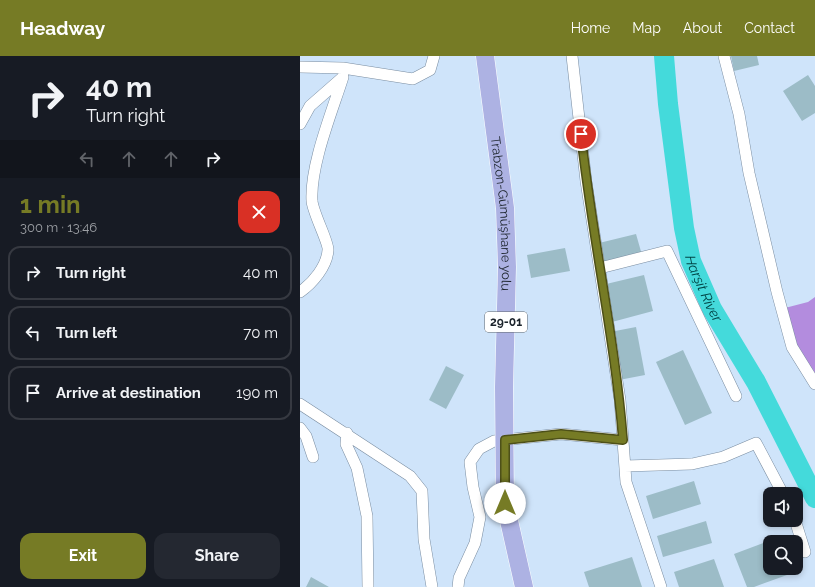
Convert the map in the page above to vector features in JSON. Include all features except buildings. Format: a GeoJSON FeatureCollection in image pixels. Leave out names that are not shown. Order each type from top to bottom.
{"type":"FeatureCollection","features":[{"type":"Feature","properties":{"kind":"main road","name":"Trabzon-Gümüşhane yolu"},"geometry":{"type":"LineString","coordinates":[[485,56],[505,208],[507,266],[505,503],[524,587]]}},
{"type":"Feature","properties":{"kind":"street"},"geometry":{"type":"LineString","coordinates":[[300,67],[343,73],[413,79],[430,70],[434,56]]}},
{"type":"Feature","properties":{"kind":"street"},"geometry":{"type":"LineString","coordinates":[[572,56],[586,181],[620,400],[626,482],[661,587]]}},
{"type":"Feature","properties":{"kind":"street"},"geometry":{"type":"LineString","coordinates":[[724,56],[739,114],[749,173],[777,292],[792,347],[815,384]]}},
{"type":"Feature","properties":{"kind":"street"},"geometry":{"type":"LineString","coordinates":[[300,124],[310,106],[343,73]]}},
{"type":"Feature","properties":{"kind":"street"},"geometry":{"type":"LineString","coordinates":[[300,292],[324,267],[329,249],[320,229],[312,202],[316,162],[343,73]]}},
{"type":"Feature","properties":{"kind":"street"},"geometry":{"type":"LineString","coordinates":[[600,268],[667,251],[736,396]]}},
{"type":"Feature","properties":{"kind":"street"},"geometry":{"type":"LineString","coordinates":[[300,404],[347,433],[368,450],[410,476],[422,491],[424,539],[432,587]]}},
{"type":"Feature","properties":{"kind":"street"},"geometry":{"type":"LineString","coordinates":[[300,428],[306,436],[314,457]]}},
{"type":"Feature","properties":{"kind":"street"},"geometry":{"type":"LineString","coordinates":[[347,433],[346,444],[357,468],[367,516],[368,587]]}},
{"type":"Feature","properties":{"kind":"street"},"geometry":{"type":"LineString","coordinates":[[458,587],[460,578],[475,543],[480,517],[473,487],[470,462],[479,449],[494,441],[561,434],[623,440]]}},
{"type":"Feature","properties":{"kind":"street"},"geometry":{"type":"LineString","coordinates":[[625,466],[692,464],[723,457],[756,442],[779,487]]}},
{"type":"Feature","properties":{"kind":"street"},"geometry":{"type":"LineString","coordinates":[[797,527],[805,552]]}},
{"type":"Feature","properties":{"kind":"shaded area"},"geometry":{"type":"Polygon","coordinates":[[[815,297],[815,384],[792,347],[781,309],[808,302],[815,297]]]}},
{"type":"Feature","properties":{"kind":"waterway","name":"Harşit River"},"geometry":{"type":"LineString","coordinates":[[664,56],[668,104],[684,228],[691,261],[712,309],[756,382],[815,498]]}},
{"type":"Feature","properties":{"kind":"route"},"geometry":{"type":"LineString","coordinates":[[505,503],[505,440],[561,434],[623,440],[620,400],[586,181],[581,134]]}}]}
